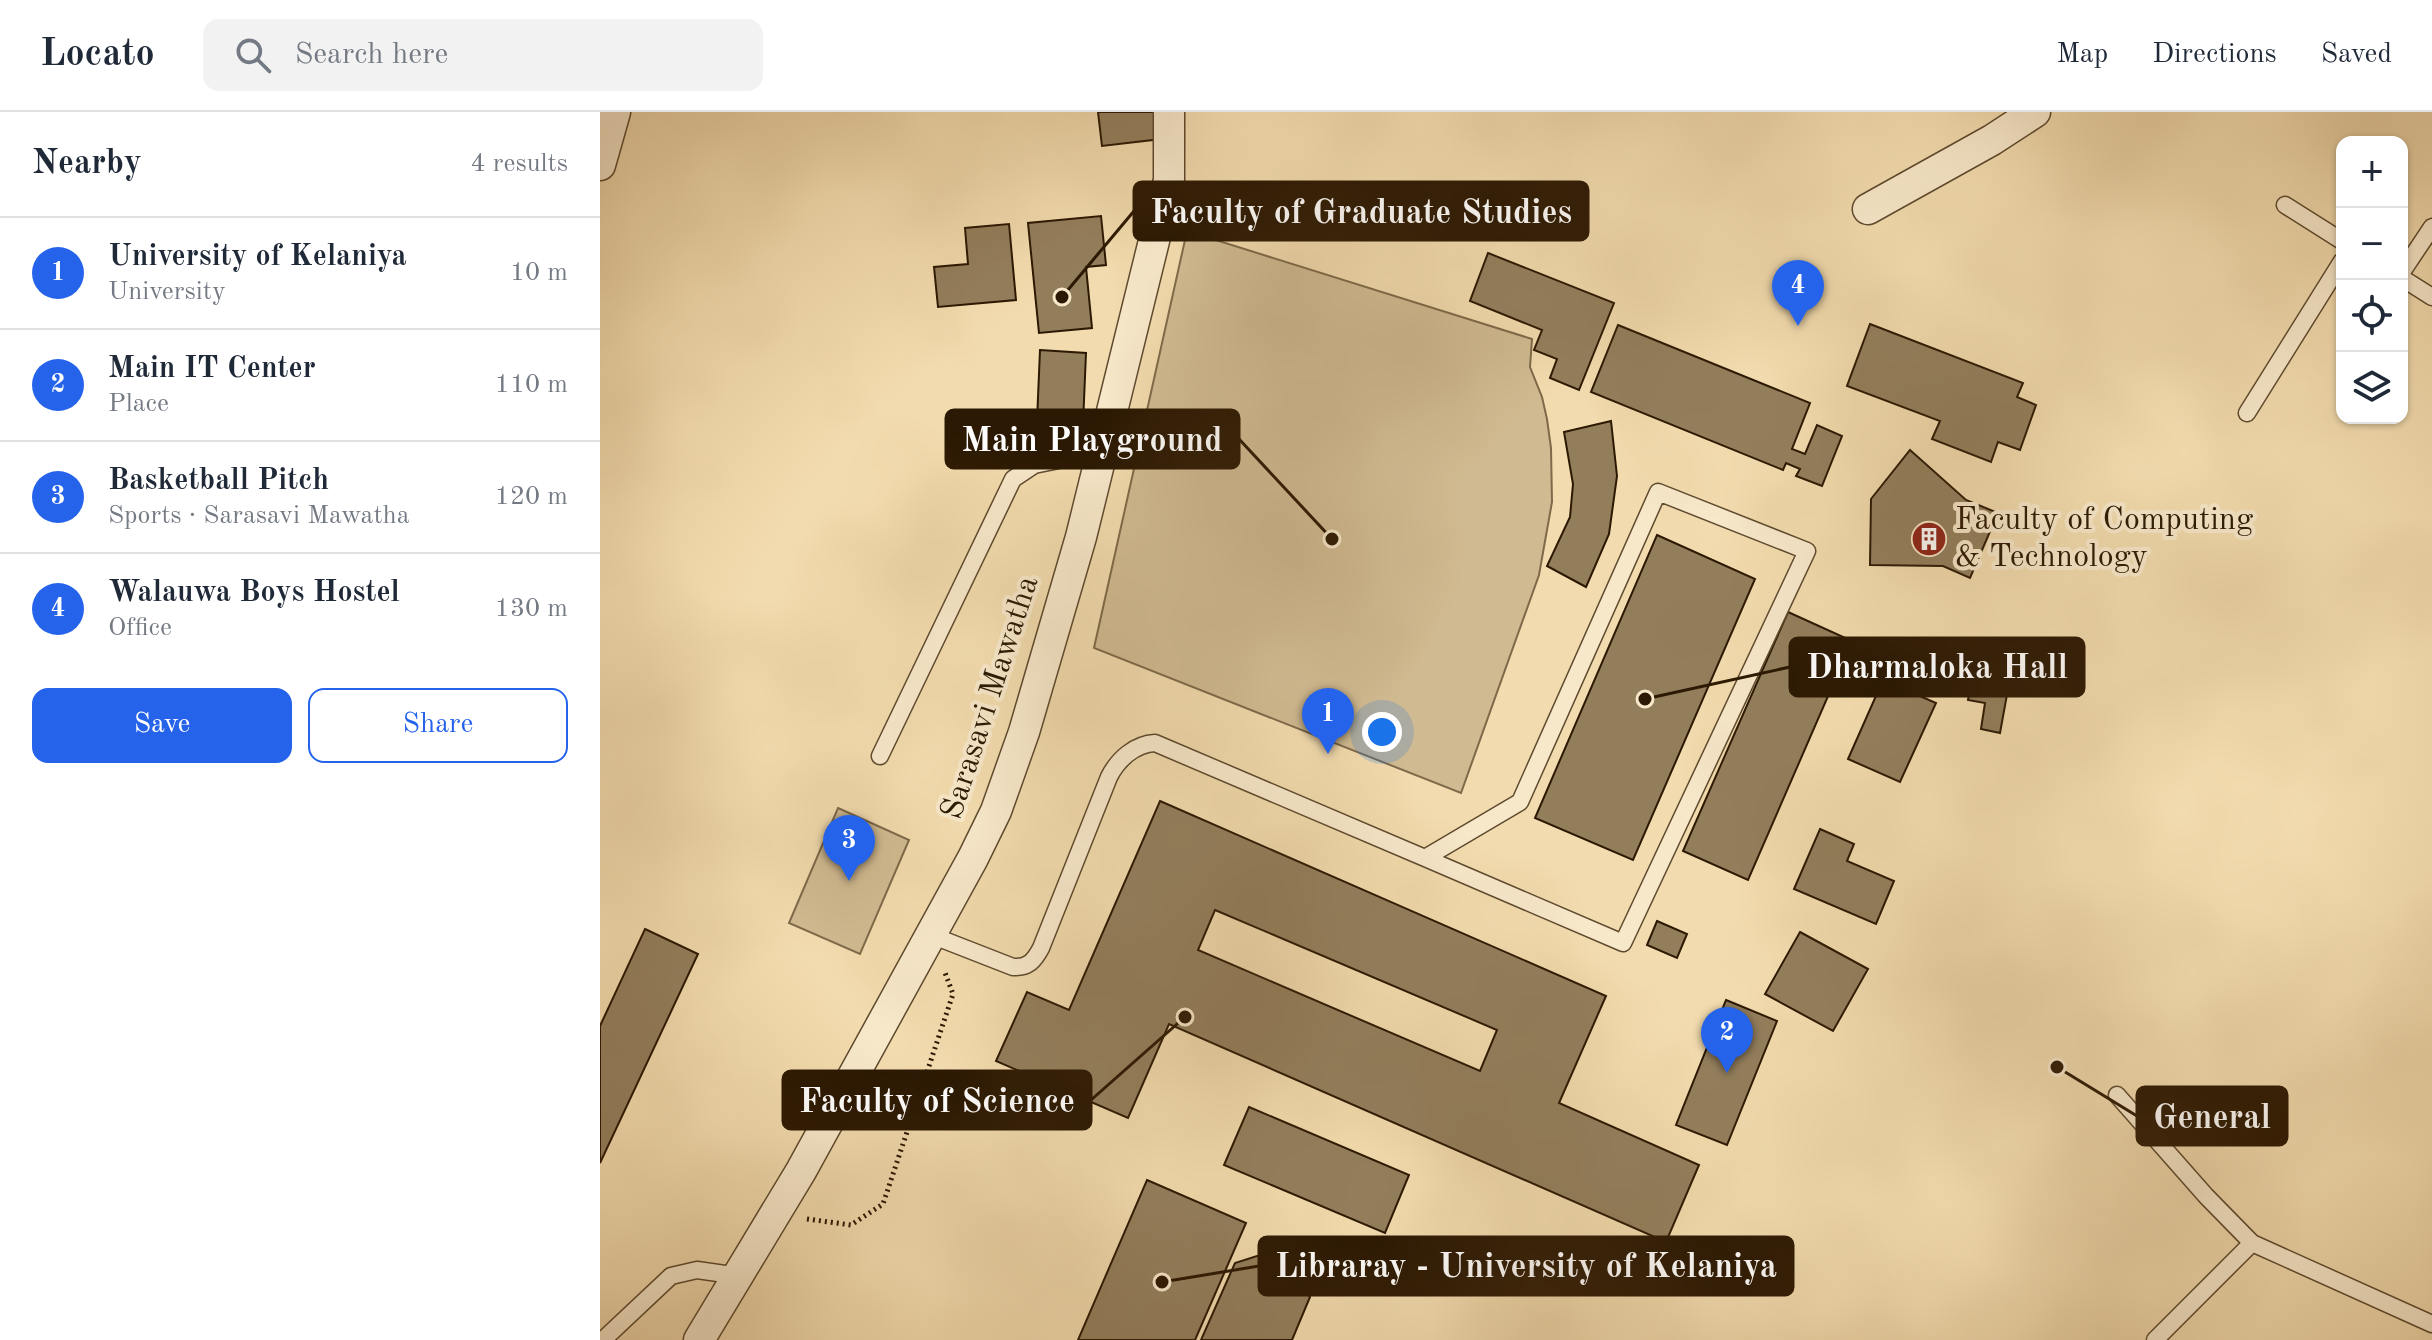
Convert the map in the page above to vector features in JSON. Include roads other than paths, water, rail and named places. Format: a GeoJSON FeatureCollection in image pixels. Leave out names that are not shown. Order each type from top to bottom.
{"type":"FeatureCollection","features":[{"type":"Feature","properties":{"kind":"street"},"geometry":{"type":"LineString","coordinates":[[600,165],[615,112]]}},
{"type":"Feature","properties":{"kind":"street","name":"Sarasavi Mawatha"},"geometry":{"type":"LineString","coordinates":[[699,1340],[774,1215],[931,935],[996,811],[1024,732],[1103,451],[1169,180],[1169,112]]}},
{"type":"Feature","properties":{"kind":"street"},"geometry":{"type":"LineString","coordinates":[[1868,209],[1992,140],[2035,112]]}},
{"type":"Feature","properties":{"kind":"lane"},"geometry":{"type":"LineString","coordinates":[[2285,205],[2336,237]]}},
{"type":"Feature","properties":{"kind":"lane"},"geometry":{"type":"LineString","coordinates":[[2408,263],[2432,227]]}},
{"type":"Feature","properties":{"kind":"lane"},"geometry":{"type":"LineString","coordinates":[[2247,413],[2336,271]]}},
{"type":"Feature","properties":{"kind":"lane"},"geometry":{"type":"LineString","coordinates":[[2405,280],[2432,297]]}},
{"type":"Feature","properties":{"kind":"lane"},"geometry":{"type":"LineString","coordinates":[[880,756],[1013,479],[1034,465],[1103,451]]}},
{"type":"Feature","properties":{"kind":"lane"},"geometry":{"type":"LineString","coordinates":[[931,935],[1013,967],[1029,964],[1041,948],[1109,777],[1127,754],[1144,743],[1155,743],[1623,943],[1807,551],[1658,492],[1520,802],[1425,858]]}},
{"type":"Feature","properties":{"kind":"lane"},"geometry":{"type":"LineString","coordinates":[[2117,1095],[2252,1243],[2432,1324]]}},
{"type":"Feature","properties":{"kind":"lane"},"geometry":{"type":"LineString","coordinates":[[2155,1340],[2252,1243]]}},
{"type":"Feature","properties":{"kind":"lane"},"geometry":{"type":"LineString","coordinates":[[603,1340],[671,1276],[697,1270],[739,1276]]}},
{"type":"Feature","properties":{"kind":"place","name":"Faculty of Graduate Studies"},"geometry":{"type":"Point","coordinates":[1062,297]}},
{"type":"Feature","properties":{"kind":"place","name":"Walauwa Boys Hostel"},"geometry":{"type":"Point","coordinates":[1798,326]}},
{"type":"Feature","properties":{"kind":"place","name":"Main Playground"},"geometry":{"type":"Point","coordinates":[1332,539]}},
{"type":"Feature","properties":{"kind":"place","name":"Faculty of Computing & Technology"},"geometry":{"type":"Point","coordinates":[1929,539]}},
{"type":"Feature","properties":{"kind":"place","name":"Dharmaloka Hall"},"geometry":{"type":"Point","coordinates":[1645,699]}},
{"type":"Feature","properties":{"kind":"place","name":"University of Kelaniya"},"geometry":{"type":"Point","coordinates":[1328,754]}},
{"type":"Feature","properties":{"kind":"place","name":"Basketball Pitch"},"geometry":{"type":"Point","coordinates":[849,881]}},
{"type":"Feature","properties":{"kind":"place","name":"Faculty of Science"},"geometry":{"type":"Point","coordinates":[1185,1017]}},
{"type":"Feature","properties":{"kind":"place","name":"General"},"geometry":{"type":"Point","coordinates":[2057,1067]}},
{"type":"Feature","properties":{"kind":"place","name":"Main IT Center"},"geometry":{"type":"Point","coordinates":[1727,1073]}},
{"type":"Feature","properties":{"kind":"place","name":"Libraray - University of Kelaniya"},"geometry":{"type":"Point","coordinates":[1162,1282]}}]}
